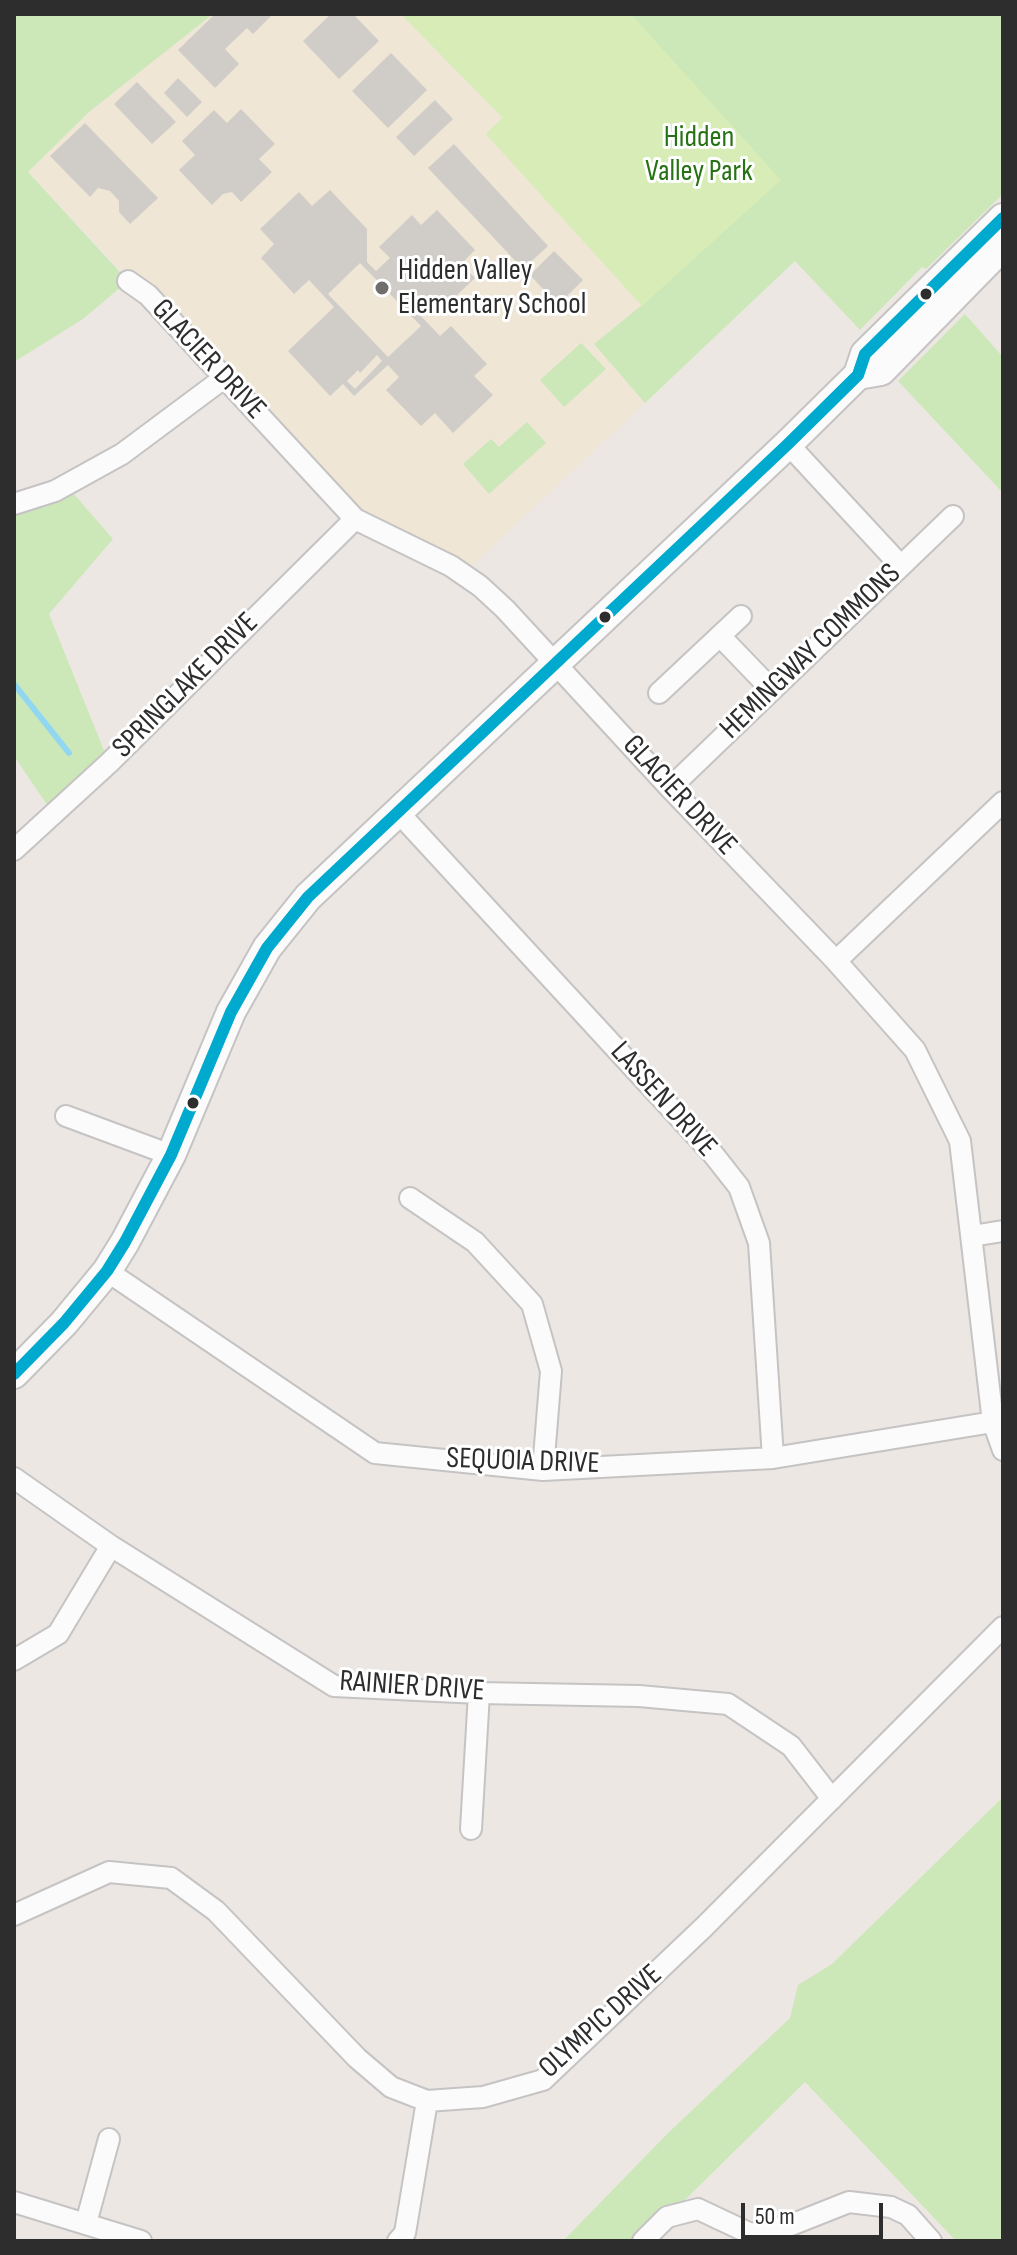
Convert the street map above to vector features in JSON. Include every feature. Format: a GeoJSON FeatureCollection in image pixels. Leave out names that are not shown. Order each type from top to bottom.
{"type":"FeatureCollection","features":[{"type":"Feature","properties":{"kind":"street"},"geometry":{"type":"LineString","coordinates":[[14,1374],[64,1323],[107,1271],[171,1155],[231,1012],[267,948],[308,897],[788,444],[858,375],[865,354],[1003,218]]}},
{"type":"Feature","properties":{"kind":"street"},"geometry":{"type":"LineString","coordinates":[[858,375],[881,371],[967,279],[1003,246]]}},
{"type":"Feature","properties":{"kind":"street","name":"GLACIER DRIVE"},"geometry":{"type":"LineString","coordinates":[[128,281],[148,295],[355,519],[451,566],[480,586],[836,961],[915,1050],[960,1141],[993,1422],[1003,1450]]}},
{"type":"Feature","properties":{"kind":"street"},"geometry":{"type":"LineString","coordinates":[[14,504],[55,491],[122,454],[224,378]]}},
{"type":"Feature","properties":{"kind":"street"},"geometry":{"type":"LineString","coordinates":[[788,444],[901,566]]}},
{"type":"Feature","properties":{"kind":"street","name":"HEMINGWAY COMMONS"},"geometry":{"type":"LineString","coordinates":[[670,788],[953,516]]}},
{"type":"Feature","properties":{"kind":"street","name":"SPRINGLAKE DRIVE"},"geometry":{"type":"LineString","coordinates":[[14,850],[109,763],[355,519]]}},
{"type":"Feature","properties":{"kind":"street"},"geometry":{"type":"LineString","coordinates":[[659,693],[741,616]]}},
{"type":"Feature","properties":{"kind":"street"},"geometry":{"type":"LineString","coordinates":[[720,636],[772,690]]}},
{"type":"Feature","properties":{"kind":"street"},"geometry":{"type":"LineString","coordinates":[[836,961],[1003,802]]}},
{"type":"Feature","properties":{"kind":"street","name":"LASSEN DRIVE"},"geometry":{"type":"LineString","coordinates":[[398,812],[713,1154],[739,1187],[759,1243],[773,1458]]}},
{"type":"Feature","properties":{"kind":"street"},"geometry":{"type":"LineString","coordinates":[[66,1116],[171,1155]]}},
{"type":"Feature","properties":{"kind":"street"},"geometry":{"type":"LineString","coordinates":[[410,1198],[475,1242],[532,1304],[551,1371],[543,1470]]}},
{"type":"Feature","properties":{"kind":"street"},"geometry":{"type":"LineString","coordinates":[[972,1236],[1003,1231]]}},
{"type":"Feature","properties":{"kind":"street","name":"SEQUOIA DRIVE"},"geometry":{"type":"LineString","coordinates":[[107,1271],[375,1453],[543,1470],[773,1458],[993,1422]]}},
{"type":"Feature","properties":{"kind":"street","name":"RAINIER DRIVE"},"geometry":{"type":"LineString","coordinates":[[14,1478],[111,1546],[334,1686],[639,1696],[728,1704],[791,1746],[832,1799]]}},
{"type":"Feature","properties":{"kind":"street"},"geometry":{"type":"LineString","coordinates":[[14,1660],[58,1634],[111,1546]]}},
{"type":"Feature","properties":{"kind":"street","name":"OLYMPIC DRIVE"},"geometry":{"type":"LineString","coordinates":[[14,1915],[109,1872],[171,1878],[216,1911],[357,2058],[391,2087],[427,2101],[483,2097],[543,2080],[704,1927],[1003,1627]]}},
{"type":"Feature","properties":{"kind":"street"},"geometry":{"type":"LineString","coordinates":[[471,1829],[479,1693]]}},
{"type":"Feature","properties":{"kind":"street"},"geometry":{"type":"LineString","coordinates":[[398,2241],[405,2233],[427,2101]]}},
{"type":"Feature","properties":{"kind":"street"},"geometry":{"type":"LineString","coordinates":[[86,2223],[109,2139]]}},
{"type":"Feature","properties":{"kind":"street"},"geometry":{"type":"LineString","coordinates":[[14,2202],[141,2241]]}},
{"type":"Feature","properties":{"kind":"street"},"geometry":{"type":"LineString","coordinates":[[643,2241],[667,2217],[698,2209],[751,2234],[791,2225],[849,2202],[891,2207],[908,2215],[931,2241]]}},
{"type":"Feature","properties":{"kind":"shaded area","name":"Hidden Valley Elementary School"},"geometry":{"type":"Polygon","coordinates":[[[213,14],[401,14],[503,119],[487,134],[642,306],[594,344],[645,403],[463,574],[355,519],[28,172],[89,112],[213,14]]]}},
{"type":"Feature","properties":{"kind":"green space"},"geometry":{"type":"Polygon","coordinates":[[[14,14],[213,14],[89,112],[28,172],[128,281],[83,319],[14,362],[14,14]]]}},
{"type":"Feature","properties":{"kind":"green space","name":"Hidden Valley Park"},"geometry":{"type":"Polygon","coordinates":[[[401,14],[1003,14],[1003,194],[926,269],[922,267],[860,330],[795,261],[645,403],[594,344],[642,305],[486,134],[503,118],[401,14]]]}},
{"type":"Feature","properties":{"kind":"green space"},"geometry":{"type":"Polygon","coordinates":[[[401,14],[631,14],[781,180],[642,306],[486,134],[503,118],[401,14]]]}},
{"type":"Feature","properties":{"kind":"green space"},"geometry":{"type":"Polygon","coordinates":[[[965,314],[1003,357],[1003,493],[898,381],[965,314]]]}},
{"type":"Feature","properties":{"kind":"green space"},"geometry":{"type":"Polygon","coordinates":[[[581,343],[606,369],[564,407],[540,380],[581,343]]]}},
{"type":"Feature","properties":{"kind":"green space"},"geometry":{"type":"Polygon","coordinates":[[[527,422],[546,443],[489,494],[463,464],[491,439],[499,447],[527,422]]]}},
{"type":"Feature","properties":{"kind":"green space"},"geometry":{"type":"Polygon","coordinates":[[[66,485],[113,539],[49,614],[109,763],[54,815],[14,756],[14,504],[66,485]]]}},
{"type":"Feature","properties":{"kind":"green space"},"geometry":{"type":"Polygon","coordinates":[[[1003,1797],[1003,2241],[956,2241],[805,2082],[643,2241],[563,2241],[668,2133],[790,2018],[798,1985],[832,1964],[1003,1797]]]}},
{"type":"Feature","properties":{"kind":"building"},"geometry":{"type":"Polygon","coordinates":[[[215,14],[273,14],[253,34],[247,28],[225,49],[239,64],[215,88],[178,50],[215,14]]]}},
{"type":"Feature","properties":{"kind":"building"},"geometry":{"type":"Polygon","coordinates":[[[331,14],[353,14],[379,41],[339,79],[303,41],[331,14]]]}},
{"type":"Feature","properties":{"kind":"building"},"geometry":{"type":"Polygon","coordinates":[[[391,53],[427,90],[388,128],[352,91],[391,53]]]}},
{"type":"Feature","properties":{"kind":"building"},"geometry":{"type":"Polygon","coordinates":[[[178,78],[202,102],[187,117],[164,93],[178,78]]]}},
{"type":"Feature","properties":{"kind":"building"},"geometry":{"type":"Polygon","coordinates":[[[137,82],[176,122],[152,144],[114,104],[137,82]]]}},
{"type":"Feature","properties":{"kind":"building"},"geometry":{"type":"Polygon","coordinates":[[[435,100],[453,119],[414,156],[396,137],[435,100]]]}},
{"type":"Feature","properties":{"kind":"building"},"geometry":{"type":"Polygon","coordinates":[[[241,109],[275,144],[259,159],[272,172],[241,202],[232,192],[223,194],[212,205],[179,170],[195,155],[182,141],[214,110],[227,123],[241,109]]]}},
{"type":"Feature","properties":{"kind":"building"},"geometry":{"type":"Polygon","coordinates":[[[85,123],[158,198],[130,224],[119,212],[119,201],[110,191],[98,188],[90,197],[50,156],[85,123]]]}},
{"type":"Feature","properties":{"kind":"building"},"geometry":{"type":"Polygon","coordinates":[[[454,144],[548,246],[523,269],[428,168],[454,144]]]}},
{"type":"Feature","properties":{"kind":"building"},"geometry":{"type":"Polygon","coordinates":[[[330,190],[367,229],[367,262],[376,271],[390,258],[379,247],[412,215],[421,225],[437,210],[475,250],[461,264],[475,278],[436,315],[425,304],[417,312],[440,336],[451,326],[487,364],[474,376],[493,395],[453,433],[435,413],[421,426],[386,390],[399,377],[388,365],[354,396],[343,384],[330,396],[288,351],[334,307],[309,280],[294,294],[261,258],[274,244],[260,229],[299,192],[312,206],[330,190]],[[360,263],[328,294],[388,357],[421,326],[360,263]],[[377,355],[360,373],[358,370],[347,381],[355,389],[382,361],[377,355]]]}},
{"type":"Feature","properties":{"kind":"building"},"geometry":{"type":"Polygon","coordinates":[[[554,251],[583,280],[558,305],[530,275],[554,251]]]}},
{"type":"Feature","properties":{"kind":"waterway"},"geometry":{"type":"LineString","coordinates":[[14,684],[69,753]]}},
{"type":"Feature","properties":{"kind":"transit line"},"geometry":{"type":"LineString","coordinates":[[14,1374],[64,1323],[107,1271],[125,1242],[171,1155],[231,1012],[267,948],[308,897],[788,444],[858,375],[865,354],[1003,218]]}},
{"type":"Feature","properties":{"kind":"place","name":"Hidden Valley Elementary School"},"geometry":{"type":"Point","coordinates":[382,288]}}]}
